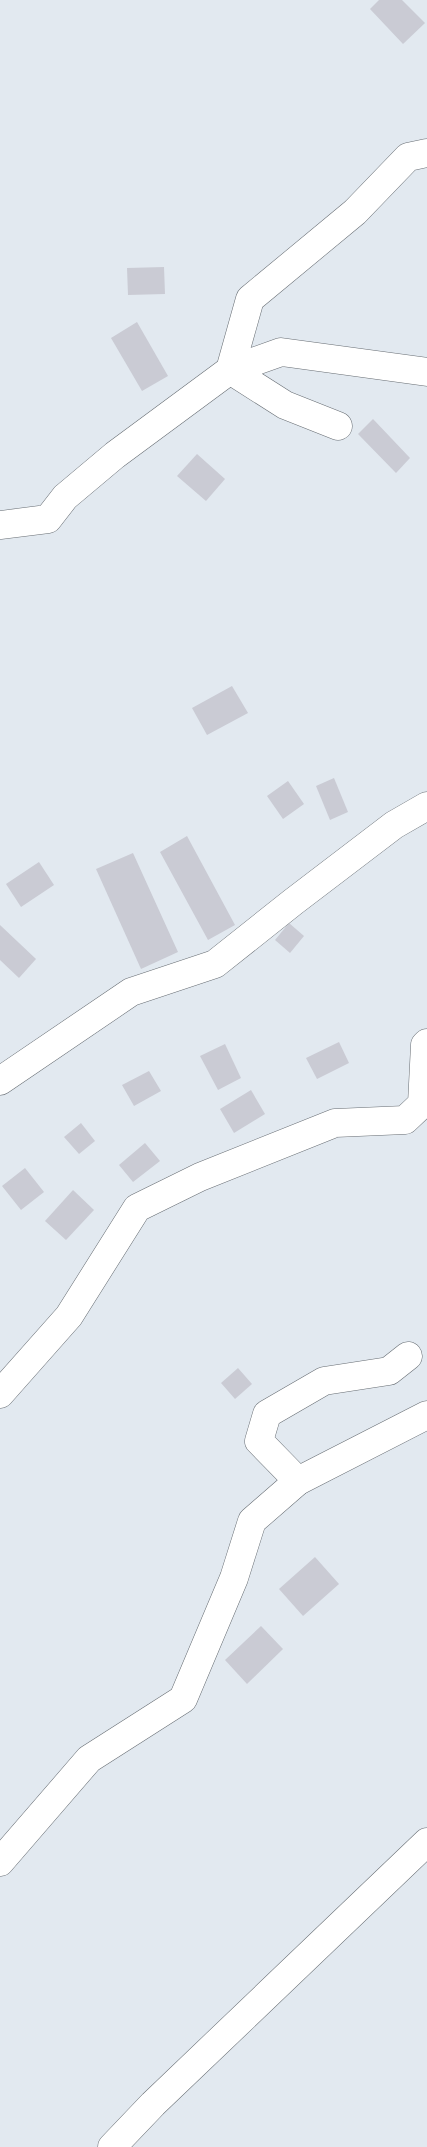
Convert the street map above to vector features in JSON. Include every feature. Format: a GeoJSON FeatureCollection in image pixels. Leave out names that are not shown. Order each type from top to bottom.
{"type":"FeatureCollection","features":[{"type":"Feature","properties":{"kind":"street"},"geometry":{"type":"LineString","coordinates":[[230,370],[250,299],[355,212],[408,157],[427,153]]}},
{"type":"Feature","properties":{"kind":"street"},"geometry":{"type":"LineString","coordinates":[[0,525],[48,519],[65,497],[115,454],[230,370],[281,352],[427,372]]}},
{"type":"Feature","properties":{"kind":"street"},"geometry":{"type":"LineString","coordinates":[[230,370],[286,405],[338,426]]}},
{"type":"Feature","properties":{"kind":"street"},"geometry":{"type":"LineString","coordinates":[[0,1081],[131,992],[216,964],[394,825],[427,806]]}},
{"type":"Feature","properties":{"kind":"street"},"geometry":{"type":"LineString","coordinates":[[0,1394],[69,1316],[136,1208],[200,1177],[335,1123],[405,1120],[422,1104],[425,1045],[427,1043]]}},
{"type":"Feature","properties":{"kind":"street"},"geometry":{"type":"LineString","coordinates":[[298,1481],[259,1441],[267,1414],[324,1381],[389,1370],[408,1356]]}},
{"type":"Feature","properties":{"kind":"street"},"geometry":{"type":"LineString","coordinates":[[0,1862],[89,1759],[183,1699],[234,1578],[252,1521],[298,1481],[427,1415]]}},
{"type":"Feature","properties":{"kind":"street"},"geometry":{"type":"LineString","coordinates":[[112,2147],[153,2104],[427,1842]]}},
{"type":"Feature","properties":{"kind":"building"},"geometry":{"type":"Polygon","coordinates":[[[379,0],[402,0],[425,23],[403,44],[370,9],[379,0]]]}},
{"type":"Feature","properties":{"kind":"building"},"geometry":{"type":"Polygon","coordinates":[[[164,267],[165,294],[128,295],[127,268],[164,267]]]}},
{"type":"Feature","properties":{"kind":"building"},"geometry":{"type":"Polygon","coordinates":[[[137,322],[168,376],[142,391],[111,338],[137,322]]]}},
{"type":"Feature","properties":{"kind":"building"},"geometry":{"type":"Polygon","coordinates":[[[373,419],[410,458],[396,473],[358,434],[373,419]]]}},
{"type":"Feature","properties":{"kind":"building"},"geometry":{"type":"Polygon","coordinates":[[[197,454],[225,479],[206,501],[177,476],[197,454]]]}},
{"type":"Feature","properties":{"kind":"building"},"geometry":{"type":"Polygon","coordinates":[[[232,686],[248,713],[207,735],[192,708],[232,686]]]}},
{"type":"Feature","properties":{"kind":"building"},"geometry":{"type":"Polygon","coordinates":[[[334,778],[348,812],[330,820],[316,786],[334,778]]]}},
{"type":"Feature","properties":{"kind":"building"},"geometry":{"type":"Polygon","coordinates":[[[288,781],[304,804],[283,819],[267,796],[288,781]]]}},
{"type":"Feature","properties":{"kind":"building"},"geometry":{"type":"Polygon","coordinates":[[[187,836],[235,925],[208,940],[160,852],[187,836]]]}},
{"type":"Feature","properties":{"kind":"building"},"geometry":{"type":"Polygon","coordinates":[[[133,853],[178,952],[141,969],[96,869],[133,853]]]}},
{"type":"Feature","properties":{"kind":"building"},"geometry":{"type":"Polygon","coordinates":[[[39,862],[54,885],[21,907],[6,884],[39,862]]]}},
{"type":"Feature","properties":{"kind":"building"},"geometry":{"type":"Polygon","coordinates":[[[289,923],[304,936],[290,953],[275,940],[289,923]]]}},
{"type":"Feature","properties":{"kind":"building"},"geometry":{"type":"Polygon","coordinates":[[[0,925],[36,959],[19,978],[0,960],[0,925]]]}},
{"type":"Feature","properties":{"kind":"building"},"geometry":{"type":"Polygon","coordinates":[[[339,1042],[349,1063],[317,1079],[306,1058],[339,1042]]]}},
{"type":"Feature","properties":{"kind":"building"},"geometry":{"type":"Polygon","coordinates":[[[225,1044],[241,1078],[218,1090],[200,1056],[225,1044]]]}},
{"type":"Feature","properties":{"kind":"building"},"geometry":{"type":"Polygon","coordinates":[[[149,1071],[161,1091],[134,1106],[122,1085],[149,1071]]]}},
{"type":"Feature","properties":{"kind":"building"},"geometry":{"type":"Polygon","coordinates":[[[251,1090],[265,1114],[234,1133],[220,1109],[251,1090]]]}},
{"type":"Feature","properties":{"kind":"building"},"geometry":{"type":"Polygon","coordinates":[[[81,1123],[95,1141],[79,1154],[64,1137],[81,1123]]]}},
{"type":"Feature","properties":{"kind":"building"},"geometry":{"type":"Polygon","coordinates":[[[145,1143],[160,1161],[133,1182],[119,1165],[145,1143]]]}},
{"type":"Feature","properties":{"kind":"building"},"geometry":{"type":"Polygon","coordinates":[[[25,1168],[44,1192],[21,1210],[2,1186],[25,1168]]]}},
{"type":"Feature","properties":{"kind":"building"},"geometry":{"type":"Polygon","coordinates":[[[73,1190],[94,1210],[66,1240],[45,1221],[73,1190]]]}},
{"type":"Feature","properties":{"kind":"building"},"geometry":{"type":"Polygon","coordinates":[[[238,1368],[252,1384],[235,1399],[221,1383],[238,1368]]]}},
{"type":"Feature","properties":{"kind":"building"},"geometry":{"type":"Polygon","coordinates":[[[315,1557],[339,1584],[303,1616],[279,1589],[315,1557]]]}},
{"type":"Feature","properties":{"kind":"building"},"geometry":{"type":"Polygon","coordinates":[[[261,1626],[283,1649],[247,1684],[225,1660],[261,1626]]]}}]}
